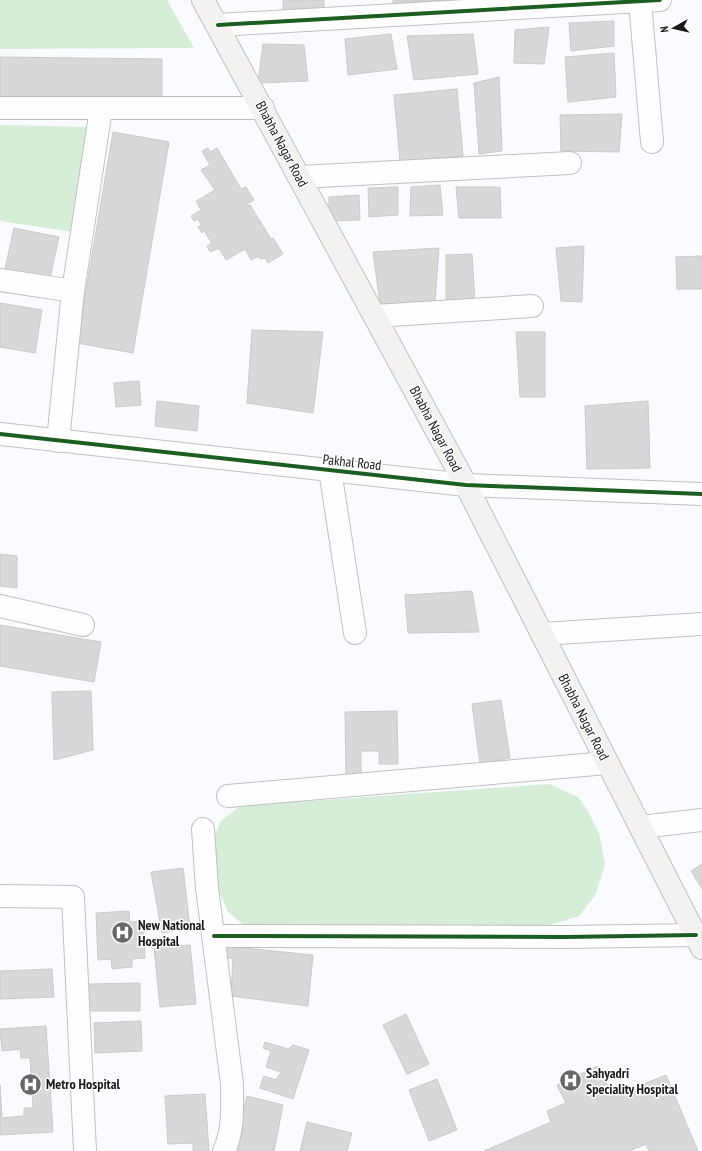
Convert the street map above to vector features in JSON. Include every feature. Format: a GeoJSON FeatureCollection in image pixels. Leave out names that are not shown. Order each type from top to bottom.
{"type":"FeatureCollection","features":[{"type":"Feature","properties":{"kind":"main road","name":"Bhabha Nagar Road"},"geometry":{"type":"LineString","coordinates":[[203,0],[218,25],[466,485],[699,942]]}},
{"type":"Feature","properties":{"kind":"street"},"geometry":{"type":"LineString","coordinates":[[218,25],[477,5],[650,1],[652,142]]}},
{"type":"Feature","properties":{"kind":"street"},"geometry":{"type":"LineString","coordinates":[[0,108],[263,108]]}},
{"type":"Feature","properties":{"kind":"street"},"geometry":{"type":"LineString","coordinates":[[58,441],[73,291],[101,109]]}},
{"type":"Feature","properties":{"kind":"street"},"geometry":{"type":"LineString","coordinates":[[300,177],[570,163]]}},
{"type":"Feature","properties":{"kind":"street"},"geometry":{"type":"LineString","coordinates":[[0,280],[73,291]]}},
{"type":"Feature","properties":{"kind":"street"},"geometry":{"type":"LineString","coordinates":[[375,316],[532,306]]}},
{"type":"Feature","properties":{"kind":"street","name":"Pakhal Road"},"geometry":{"type":"LineString","coordinates":[[0,434],[466,485],[702,494]]}},
{"type":"Feature","properties":{"kind":"street"},"geometry":{"type":"LineString","coordinates":[[330,470],[355,633]]}},
{"type":"Feature","properties":{"kind":"street"},"geometry":{"type":"LineString","coordinates":[[0,606],[83,626]]}},
{"type":"Feature","properties":{"kind":"street"},"geometry":{"type":"LineString","coordinates":[[542,634],[702,624]]}},
{"type":"Feature","properties":{"kind":"street"},"geometry":{"type":"LineString","coordinates":[[228,796],[607,764]]}},
{"type":"Feature","properties":{"kind":"street"},"geometry":{"type":"LineString","coordinates":[[641,827],[702,820]]}},
{"type":"Feature","properties":{"kind":"street"},"geometry":{"type":"LineString","coordinates":[[203,829],[207,888],[232,1084],[232,1116],[228,1144],[224,1151]]}},
{"type":"Feature","properties":{"kind":"street"},"geometry":{"type":"LineString","coordinates":[[0,896],[73,897],[85,1151]]}},
{"type":"Feature","properties":{"kind":"street"},"geometry":{"type":"LineString","coordinates":[[214,936],[565,937],[699,942]]}},
{"type":"Feature","properties":{"kind":"green space"},"geometry":{"type":"Polygon","coordinates":[[[0,0],[167,0],[194,48],[0,49],[0,0]]]}},
{"type":"Feature","properties":{"kind":"green space"},"geometry":{"type":"Polygon","coordinates":[[[0,125],[91,127],[73,232],[0,221],[0,125]]]}},
{"type":"Feature","properties":{"kind":"green space"},"geometry":{"type":"Polygon","coordinates":[[[549,784],[578,797],[588,811],[599,833],[605,864],[596,894],[579,916],[547,926],[245,926],[228,912],[218,889],[212,840],[221,821],[240,806],[549,784]]]}},
{"type":"Feature","properties":{"kind":"building"},"geometry":{"type":"Polygon","coordinates":[[[283,0],[324,0],[324,11],[283,16],[283,0]]]}},
{"type":"Feature","properties":{"kind":"building"},"geometry":{"type":"Polygon","coordinates":[[[393,0],[451,0],[393,3],[393,0]]]}},
{"type":"Feature","properties":{"kind":"building"},"geometry":{"type":"Polygon","coordinates":[[[614,21],[614,46],[571,51],[569,23],[614,21]]]}},
{"type":"Feature","properties":{"kind":"building"},"geometry":{"type":"Polygon","coordinates":[[[549,27],[544,64],[514,63],[515,30],[549,27]]]}},
{"type":"Feature","properties":{"kind":"building"},"geometry":{"type":"Polygon","coordinates":[[[391,34],[397,69],[348,75],[345,39],[391,34]]]}},
{"type":"Feature","properties":{"kind":"building"},"geometry":{"type":"Polygon","coordinates":[[[473,34],[478,74],[414,80],[407,36],[473,34]]]}},
{"type":"Feature","properties":{"kind":"building"},"geometry":{"type":"Polygon","coordinates":[[[263,44],[304,45],[308,81],[258,83],[263,44]]]}},
{"type":"Feature","properties":{"kind":"building"},"geometry":{"type":"Polygon","coordinates":[[[614,53],[616,97],[568,102],[565,57],[614,53]]]}},
{"type":"Feature","properties":{"kind":"building"},"geometry":{"type":"Polygon","coordinates":[[[0,57],[162,59],[162,100],[0,98],[0,57]]]}},
{"type":"Feature","properties":{"kind":"building"},"geometry":{"type":"Polygon","coordinates":[[[499,77],[502,151],[479,154],[474,83],[499,77]]]}},
{"type":"Feature","properties":{"kind":"building"},"geometry":{"type":"Polygon","coordinates":[[[457,89],[463,156],[400,161],[394,95],[457,89]]]}},
{"type":"Feature","properties":{"kind":"building"},"geometry":{"type":"Polygon","coordinates":[[[622,114],[619,152],[561,151],[560,115],[622,114]]]}},
{"type":"Feature","properties":{"kind":"building"},"geometry":{"type":"Polygon","coordinates":[[[113,132],[169,142],[133,353],[77,343],[113,132]]]}},
{"type":"Feature","properties":{"kind":"building"},"geometry":{"type":"Polygon","coordinates":[[[208,148],[210,152],[217,148],[241,189],[246,187],[254,200],[247,204],[248,206],[250,205],[271,239],[273,238],[283,254],[268,263],[265,258],[260,259],[260,257],[251,260],[245,249],[226,260],[219,248],[210,252],[207,246],[212,243],[204,231],[202,233],[198,227],[201,225],[198,219],[194,221],[191,216],[201,210],[196,201],[215,190],[201,170],[210,165],[202,151],[208,148]]]}},
{"type":"Feature","properties":{"kind":"building"},"geometry":{"type":"Polygon","coordinates":[[[440,185],[443,215],[410,216],[411,187],[440,185]]]}},
{"type":"Feature","properties":{"kind":"building"},"geometry":{"type":"Polygon","coordinates":[[[398,187],[398,215],[369,217],[368,188],[398,187]]]}},
{"type":"Feature","properties":{"kind":"building"},"geometry":{"type":"Polygon","coordinates":[[[456,187],[500,187],[501,218],[459,218],[456,187]]]}},
{"type":"Feature","properties":{"kind":"building"},"geometry":{"type":"Polygon","coordinates":[[[359,195],[360,220],[329,221],[329,197],[359,195]]]}},
{"type":"Feature","properties":{"kind":"building"},"geometry":{"type":"Polygon","coordinates":[[[14,228],[59,237],[50,278],[5,269],[14,228]]]}},
{"type":"Feature","properties":{"kind":"building"},"geometry":{"type":"Polygon","coordinates":[[[584,246],[582,302],[561,301],[556,248],[584,246]]]}},
{"type":"Feature","properties":{"kind":"building"},"geometry":{"type":"Polygon","coordinates":[[[439,248],[435,302],[380,304],[373,252],[439,248]]]}},
{"type":"Feature","properties":{"kind":"building"},"geometry":{"type":"Polygon","coordinates":[[[472,254],[475,303],[446,304],[446,255],[472,254]]]}},
{"type":"Feature","properties":{"kind":"building"},"geometry":{"type":"Polygon","coordinates":[[[702,256],[702,289],[677,289],[676,257],[702,256]]]}},
{"type":"Feature","properties":{"kind":"building"},"geometry":{"type":"Polygon","coordinates":[[[0,303],[42,310],[35,353],[0,347],[0,303]]]}},
{"type":"Feature","properties":{"kind":"building"},"geometry":{"type":"Polygon","coordinates":[[[252,330],[323,332],[313,413],[247,403],[252,330]]]}},
{"type":"Feature","properties":{"kind":"building"},"geometry":{"type":"Polygon","coordinates":[[[516,332],[545,332],[545,397],[520,397],[516,332]]]}},
{"type":"Feature","properties":{"kind":"building"},"geometry":{"type":"Polygon","coordinates":[[[139,381],[141,405],[116,407],[114,383],[139,381]]]}},
{"type":"Feature","properties":{"kind":"building"},"geometry":{"type":"Polygon","coordinates":[[[157,401],[199,406],[197,431],[155,426],[157,401]]]}},
{"type":"Feature","properties":{"kind":"building"},"geometry":{"type":"Polygon","coordinates":[[[648,401],[650,468],[587,469],[585,406],[648,401]]]}},
{"type":"Feature","properties":{"kind":"building"},"geometry":{"type":"Polygon","coordinates":[[[0,554],[17,556],[17,588],[0,586],[0,554]]]}},
{"type":"Feature","properties":{"kind":"building"},"geometry":{"type":"Polygon","coordinates":[[[472,591],[479,632],[408,633],[405,595],[472,591]]]}},
{"type":"Feature","properties":{"kind":"building"},"geometry":{"type":"Polygon","coordinates":[[[0,625],[101,642],[94,682],[0,666],[0,625]]]}},
{"type":"Feature","properties":{"kind":"building"},"geometry":{"type":"Polygon","coordinates":[[[91,691],[93,750],[54,760],[52,692],[91,691]]]}},
{"type":"Feature","properties":{"kind":"building"},"geometry":{"type":"Polygon","coordinates":[[[501,700],[510,758],[480,764],[472,704],[501,700]]]}},
{"type":"Feature","properties":{"kind":"building"},"geometry":{"type":"Polygon","coordinates":[[[397,711],[398,764],[379,764],[379,751],[361,751],[361,776],[346,777],[345,712],[397,711]]]}},
{"type":"Feature","properties":{"kind":"building"},"geometry":{"type":"Polygon","coordinates":[[[702,864],[702,889],[691,871],[702,864]]]}},
{"type":"Feature","properties":{"kind":"building"},"geometry":{"type":"Polygon","coordinates":[[[183,868],[190,928],[162,933],[151,872],[183,868]]]}},
{"type":"Feature","properties":{"kind":"building"},"geometry":{"type":"Polygon","coordinates":[[[129,911],[130,922],[143,921],[145,958],[132,959],[132,967],[112,969],[111,959],[98,960],[96,913],[129,911]]]}},
{"type":"Feature","properties":{"kind":"building"},"geometry":{"type":"Polygon","coordinates":[[[190,945],[196,1004],[160,1007],[154,948],[190,945]]]}},
{"type":"Feature","properties":{"kind":"building"},"geometry":{"type":"Polygon","coordinates":[[[224,946],[313,955],[308,1006],[231,996],[233,959],[221,956],[224,946]]]}},
{"type":"Feature","properties":{"kind":"building"},"geometry":{"type":"Polygon","coordinates":[[[52,969],[54,997],[0,999],[0,971],[52,969]]]}},
{"type":"Feature","properties":{"kind":"building"},"geometry":{"type":"Polygon","coordinates":[[[140,983],[140,1011],[88,1011],[88,984],[140,983]]]}},
{"type":"Feature","properties":{"kind":"building"},"geometry":{"type":"Polygon","coordinates":[[[406,1014],[429,1064],[407,1074],[383,1025],[406,1014]]]}},
{"type":"Feature","properties":{"kind":"building"},"geometry":{"type":"Polygon","coordinates":[[[141,1021],[142,1051],[95,1053],[94,1023],[141,1021]]]}},
{"type":"Feature","properties":{"kind":"building"},"geometry":{"type":"Polygon","coordinates":[[[46,1026],[53,1132],[0,1135],[0,1085],[2,1118],[24,1116],[24,1108],[33,1108],[30,1058],[21,1058],[20,1049],[2,1051],[0,1029],[46,1026]]]}},
{"type":"Feature","properties":{"kind":"building"},"geometry":{"type":"Polygon","coordinates":[[[265,1042],[288,1049],[293,1045],[309,1050],[293,1099],[260,1088],[264,1076],[276,1080],[281,1072],[266,1067],[271,1051],[263,1048],[265,1042]]]}},
{"type":"Feature","properties":{"kind":"building"},"geometry":{"type":"Polygon","coordinates":[[[598,1066],[613,1096],[666,1075],[698,1151],[649,1151],[646,1144],[630,1151],[484,1151],[551,1122],[547,1111],[566,1103],[557,1085],[598,1066]]]}},
{"type":"Feature","properties":{"kind":"building"},"geometry":{"type":"Polygon","coordinates":[[[437,1079],[457,1130],[429,1141],[409,1090],[437,1079]]]}},
{"type":"Feature","properties":{"kind":"building"},"geometry":{"type":"Polygon","coordinates":[[[205,1094],[209,1151],[193,1151],[193,1143],[168,1144],[165,1096],[205,1094]]]}},
{"type":"Feature","properties":{"kind":"building"},"geometry":{"type":"Polygon","coordinates":[[[247,1096],[283,1105],[274,1151],[234,1151],[247,1096]]]}},
{"type":"Feature","properties":{"kind":"building"},"geometry":{"type":"Polygon","coordinates":[[[307,1122],[352,1133],[347,1151],[300,1151],[307,1122]]]}},
{"type":"Feature","properties":{"kind":"cycle path"},"geometry":{"type":"LineString","coordinates":[[218,25],[660,0]]}},
{"type":"Feature","properties":{"kind":"cycle path"},"geometry":{"type":"LineString","coordinates":[[0,434],[466,485],[702,494]]}},
{"type":"Feature","properties":{"kind":"cycle path"},"geometry":{"type":"LineString","coordinates":[[214,936],[565,937],[696,935]]}},
{"type":"Feature","properties":{"kind":"place","name":"New National Hospital"},"geometry":{"type":"Point","coordinates":[122,933]}},
{"type":"Feature","properties":{"kind":"place","name":"Sahyadri Speciality Hospital"},"geometry":{"type":"Point","coordinates":[571,1081]}},
{"type":"Feature","properties":{"kind":"place","name":"Metro Hospital"},"geometry":{"type":"Point","coordinates":[31,1084]}}]}
